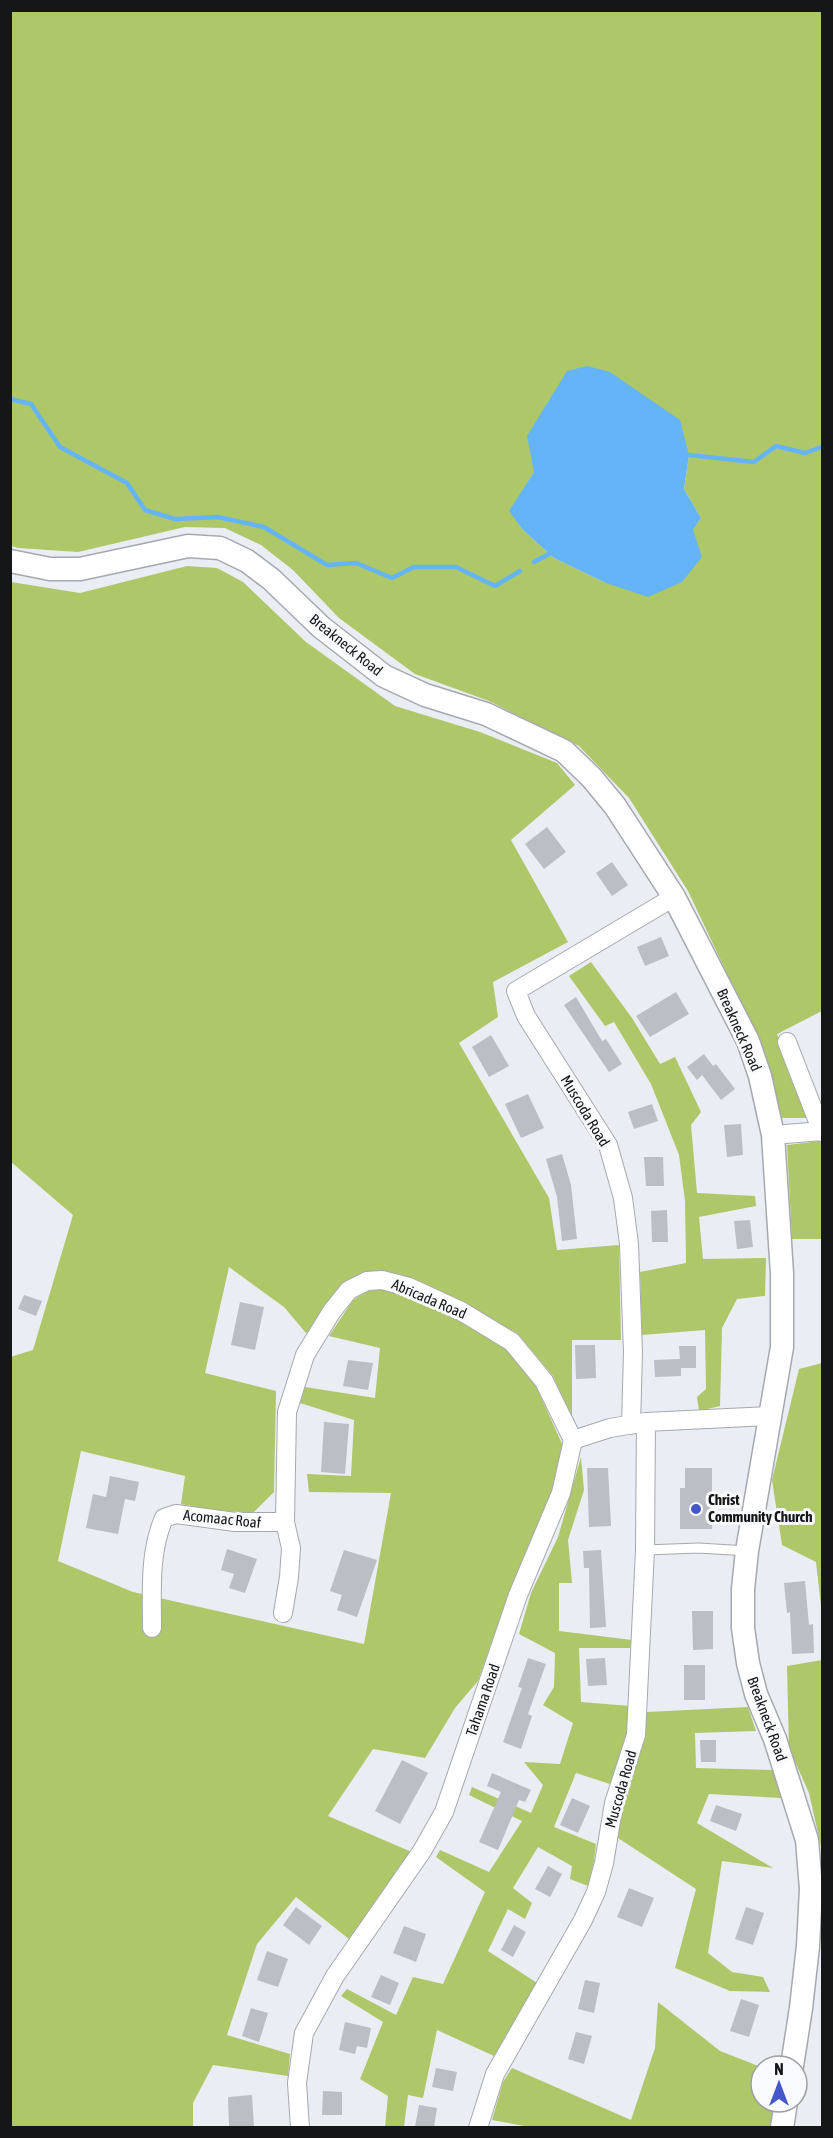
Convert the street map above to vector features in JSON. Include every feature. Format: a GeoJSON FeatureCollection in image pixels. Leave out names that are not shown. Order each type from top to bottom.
{"type":"FeatureCollection","features":[{"type":"Feature","properties":{"kind":"street","name":"Breakneck Road"},"geometry":{"type":"LineString","coordinates":[[10,561],[50,570],[80,569],[188,546],[220,548],[247,561],[271,579],[321,627],[384,676],[425,694],[486,714],[564,751],[592,778],[615,806],[674,897],[748,1041],[760,1076],[773,1135],[783,1274],[783,1347],[747,1551],[743,1589],[743,1628],[748,1663],[756,1694],[775,1739],[807,1840],[811,1888],[808,1947],[794,2054]]}},
{"type":"Feature","properties":{"kind":"street","name":"Muscoda Road"},"geometry":{"type":"LineString","coordinates":[[478,2127],[495,2074],[583,1920],[596,1892],[604,1863],[614,1803],[636,1735],[645,1550],[633,1352],[630,1251],[623,1198],[608,1145],[526,1016],[516,991],[674,897]]}},
{"type":"Feature","properties":{"kind":"street"},"geometry":{"type":"LineString","coordinates":[[773,1135],[822,1132],[787,1042]]}},
{"type":"Feature","properties":{"kind":"street","name":"Abricada Road"},"geometry":{"type":"LineString","coordinates":[[283,1613],[291,1548],[285,1522],[287,1412],[305,1355],[332,1311],[349,1290],[367,1281],[382,1280],[409,1287],[461,1311],[512,1342],[544,1382],[573,1440]]}},
{"type":"Feature","properties":{"kind":"street"},"geometry":{"type":"LineString","coordinates":[[573,1440],[610,1428],[638,1423],[770,1416]]}},
{"type":"Feature","properties":{"kind":"street","name":"Tahama Road"},"geometry":{"type":"LineString","coordinates":[[300,2127],[297,2083],[304,2033],[335,1976],[422,1851],[444,1812],[518,1595],[561,1493],[573,1440]]}},
{"type":"Feature","properties":{"kind":"street","name":"Acomaac Roaf"},"geometry":{"type":"LineString","coordinates":[[152,1628],[151,1572],[159,1528],[164,1518],[176,1514],[235,1522],[285,1522]]}},
{"type":"Feature","properties":{"kind":"lane"},"geometry":{"type":"LineString","coordinates":[[645,1550],[699,1548],[747,1551]]}},
{"type":"Feature","properties":{"kind":"green space"},"geometry":{"type":"Polygon","coordinates":[[[11,11],[822,11],[822,1011],[777,1034],[809,1118],[780,1118],[757,1037],[688,891],[629,798],[579,746],[489,701],[415,674],[339,618],[293,570],[261,545],[225,528],[185,527],[78,552],[11,546],[11,11]],[[689,455],[534,472],[510,511],[523,530],[554,558],[606,583],[693,530],[701,518],[684,489],[689,455]]]}},
{"type":"Feature","properties":{"kind":"green space"},"geometry":{"type":"Polygon","coordinates":[[[187,566],[217,568],[243,582],[306,642],[395,706],[480,732],[557,763],[575,785],[511,840],[568,942],[493,982],[498,1017],[459,1043],[549,1198],[557,1250],[619,1245],[621,1340],[572,1340],[572,1419],[553,1376],[517,1333],[422,1283],[384,1271],[366,1273],[315,1327],[306,1333],[284,1307],[229,1267],[205,1373],[276,1391],[274,1492],[253,1513],[211,1510],[181,1504],[185,1476],[81,1451],[58,1561],[133,1592],[364,1644],[391,1493],[309,1492],[307,1474],[351,1476],[354,1420],[300,1403],[305,1387],[375,1398],[380,1348],[329,1336],[353,1300],[368,1291],[386,1289],[418,1298],[507,1346],[534,1382],[563,1446],[553,1493],[509,1593],[478,1681],[455,1708],[425,1758],[373,1749],[328,1816],[414,1853],[349,1939],[296,1897],[257,1944],[227,2035],[290,2054],[288,2076],[213,2065],[193,2103],[193,2127],[11,2127],[10,1357],[33,1350],[73,1215],[11,1162],[11,582],[80,593],[187,566]]]}},
{"type":"Feature","properties":{"kind":"green space"},"geometry":{"type":"Polygon","coordinates":[[[591,962],[632,1018],[660,1064],[675,1057],[701,1112],[691,1125],[697,1193],[755,1196],[756,1206],[699,1217],[703,1259],[766,1258],[765,1296],[737,1299],[722,1328],[720,1406],[699,1411],[697,1397],[706,1389],[705,1330],[642,1335],[640,1272],[686,1263],[685,1201],[679,1155],[651,1084],[614,1022],[605,1026],[569,976],[591,962]]]}},
{"type":"Feature","properties":{"kind":"green space"},"geometry":{"type":"Polygon","coordinates":[[[820,1141],[822,1146],[822,1239],[792,1239],[787,1145],[820,1141]]]}},
{"type":"Feature","properties":{"kind":"green space"},"geometry":{"type":"Polygon","coordinates":[[[822,1363],[822,1615],[816,1562],[782,1545],[772,1480],[799,1369],[822,1363]]]}},
{"type":"Feature","properties":{"kind":"green space"},"geometry":{"type":"Polygon","coordinates":[[[581,1457],[584,1490],[568,1540],[572,1583],[559,1583],[559,1631],[632,1640],[630,1648],[579,1648],[581,1702],[630,1706],[629,1733],[613,1785],[576,1773],[554,1827],[596,1844],[588,1886],[570,1879],[572,1866],[538,1847],[513,1888],[532,1903],[525,1919],[508,1909],[488,1951],[537,1983],[494,2056],[437,2030],[423,2098],[408,2095],[404,2127],[385,2127],[388,2096],[360,2079],[383,2022],[341,1996],[347,1989],[396,2015],[413,1977],[443,1984],[485,1892],[436,1857],[440,1850],[489,1872],[522,1821],[469,1795],[472,1787],[531,1813],[543,1785],[524,1762],[560,1764],[573,1723],[543,1705],[554,1687],[555,1653],[519,1634],[531,1593],[558,1537],[581,1457]]]}},
{"type":"Feature","properties":{"kind":"green space"},"geometry":{"type":"Polygon","coordinates":[[[822,1660],[822,1851],[809,1793],[789,1748],[787,1666],[822,1660]]]}},
{"type":"Feature","properties":{"kind":"green space"},"geometry":{"type":"Polygon","coordinates":[[[748,1707],[756,1731],[695,1733],[696,1768],[773,1770],[782,1798],[709,1794],[697,1823],[773,1868],[722,1861],[708,1953],[732,1972],[763,1977],[770,1992],[730,1991],[675,1968],[696,1889],[615,1836],[619,1811],[642,1748],[647,1712],[748,1707]]]}},
{"type":"Feature","properties":{"kind":"green space"},"geometry":{"type":"Polygon","coordinates":[[[658,2002],[720,2051],[749,2062],[749,2114],[774,2114],[772,2127],[535,2128],[492,2120],[503,2082],[512,2068],[631,2120],[655,2048],[658,2002]]]}},
{"type":"Feature","properties":{"kind":"water"},"geometry":{"type":"Polygon","coordinates":[[[587,366],[610,372],[680,420],[689,455],[684,489],[701,518],[693,530],[702,557],[682,582],[648,597],[606,583],[554,558],[523,530],[509,511],[534,472],[527,436],[567,371],[587,366]]]}},
{"type":"Feature","properties":{"kind":"building"},"geometry":{"type":"Polygon","coordinates":[[[547,827],[566,852],[544,869],[525,844],[547,827]]]}},
{"type":"Feature","properties":{"kind":"building"},"geometry":{"type":"Polygon","coordinates":[[[612,862],[628,885],[612,896],[596,873],[612,862]]]}},
{"type":"Feature","properties":{"kind":"building"},"geometry":{"type":"Polygon","coordinates":[[[661,937],[669,956],[645,966],[637,947],[661,937]]]}},
{"type":"Feature","properties":{"kind":"building"},"geometry":{"type":"Polygon","coordinates":[[[676,992],[689,1014],[650,1037],[636,1016],[676,992]]]}},
{"type":"Feature","properties":{"kind":"building"},"geometry":{"type":"Polygon","coordinates":[[[576,997],[602,1041],[606,1039],[622,1064],[609,1072],[564,1005],[576,997]]]}},
{"type":"Feature","properties":{"kind":"building"},"geometry":{"type":"Polygon","coordinates":[[[491,1035],[509,1066],[489,1077],[472,1047],[491,1035]]]}},
{"type":"Feature","properties":{"kind":"building"},"geometry":{"type":"Polygon","coordinates":[[[704,1054],[713,1066],[716,1064],[735,1089],[721,1100],[702,1075],[697,1080],[687,1067],[704,1054]]]}},
{"type":"Feature","properties":{"kind":"building"},"geometry":{"type":"Polygon","coordinates":[[[528,1094],[544,1128],[521,1138],[505,1104],[528,1094]]]}},
{"type":"Feature","properties":{"kind":"building"},"geometry":{"type":"Polygon","coordinates":[[[652,1104],[658,1121],[634,1129],[628,1112],[652,1104]]]}},
{"type":"Feature","properties":{"kind":"building"},"geometry":{"type":"Polygon","coordinates":[[[741,1124],[743,1155],[727,1157],[724,1125],[741,1124]]]}},
{"type":"Feature","properties":{"kind":"building"},"geometry":{"type":"Polygon","coordinates":[[[562,1154],[571,1185],[577,1239],[562,1241],[557,1197],[546,1159],[562,1154]]]}},
{"type":"Feature","properties":{"kind":"building"},"geometry":{"type":"Polygon","coordinates":[[[644,1157],[663,1157],[664,1186],[646,1186],[644,1157]]]}},
{"type":"Feature","properties":{"kind":"building"},"geometry":{"type":"Polygon","coordinates":[[[667,1210],[668,1242],[652,1242],[651,1211],[667,1210]]]}},
{"type":"Feature","properties":{"kind":"building"},"geometry":{"type":"Polygon","coordinates":[[[750,1220],[753,1247],[737,1249],[734,1221],[750,1220]]]}},
{"type":"Feature","properties":{"kind":"building"},"geometry":{"type":"Polygon","coordinates":[[[24,1295],[42,1301],[36,1316],[18,1309],[24,1295]]]}},
{"type":"Feature","properties":{"kind":"building"},"geometry":{"type":"Polygon","coordinates":[[[240,1302],[264,1307],[255,1350],[231,1345],[240,1302]]]}},
{"type":"Feature","properties":{"kind":"building"},"geometry":{"type":"Polygon","coordinates":[[[575,1345],[595,1345],[596,1378],[576,1379],[575,1345]]]}},
{"type":"Feature","properties":{"kind":"building"},"geometry":{"type":"Polygon","coordinates":[[[679,1346],[696,1346],[696,1368],[681,1368],[681,1376],[655,1377],[654,1360],[680,1359],[679,1346]]]}},
{"type":"Feature","properties":{"kind":"building"},"geometry":{"type":"Polygon","coordinates":[[[348,1360],[373,1363],[368,1390],[343,1386],[348,1360]]]}},
{"type":"Feature","properties":{"kind":"building"},"geometry":{"type":"Polygon","coordinates":[[[324,1422],[349,1424],[345,1474],[321,1472],[324,1422]]]}},
{"type":"Feature","properties":{"kind":"building"},"geometry":{"type":"Polygon","coordinates":[[[587,1468],[608,1468],[611,1526],[589,1527],[587,1468]]]}},
{"type":"Feature","properties":{"kind":"building","name":"Christ Community Church"},"geometry":{"type":"Polygon","coordinates":[[[685,1468],[712,1468],[712,1529],[680,1529],[680,1488],[685,1488],[685,1468]]]}},
{"type":"Feature","properties":{"kind":"building"},"geometry":{"type":"Polygon","coordinates":[[[110,1476],[139,1482],[135,1501],[125,1499],[118,1534],[86,1528],[93,1494],[106,1497],[110,1476]]]}},
{"type":"Feature","properties":{"kind":"building"},"geometry":{"type":"Polygon","coordinates":[[[227,1549],[257,1559],[245,1593],[229,1588],[234,1574],[221,1570],[227,1549]]]}},
{"type":"Feature","properties":{"kind":"building"},"geometry":{"type":"Polygon","coordinates":[[[344,1550],[377,1560],[357,1617],[337,1610],[342,1595],[330,1591],[344,1550]]]}},
{"type":"Feature","properties":{"kind":"building"},"geometry":{"type":"Polygon","coordinates":[[[601,1550],[606,1627],[590,1628],[589,1568],[584,1568],[583,1551],[601,1550]]]}},
{"type":"Feature","properties":{"kind":"building"},"geometry":{"type":"Polygon","coordinates":[[[805,1581],[809,1625],[813,1624],[814,1653],[792,1654],[790,1612],[787,1613],[784,1583],[805,1581]]]}},
{"type":"Feature","properties":{"kind":"building"},"geometry":{"type":"Polygon","coordinates":[[[692,1611],[713,1611],[713,1649],[693,1650],[692,1611]]]}},
{"type":"Feature","properties":{"kind":"building"},"geometry":{"type":"Polygon","coordinates":[[[528,1658],[546,1664],[528,1714],[532,1716],[521,1749],[503,1742],[522,1688],[518,1687],[528,1658]]]}},
{"type":"Feature","properties":{"kind":"building"},"geometry":{"type":"Polygon","coordinates":[[[605,1658],[607,1685],[588,1686],[586,1659],[605,1658]]]}},
{"type":"Feature","properties":{"kind":"building"},"geometry":{"type":"Polygon","coordinates":[[[684,1665],[705,1665],[705,1700],[684,1700],[684,1665]]]}},
{"type":"Feature","properties":{"kind":"building"},"geometry":{"type":"Polygon","coordinates":[[[700,1740],[716,1740],[716,1762],[701,1762],[700,1740]]]}},
{"type":"Feature","properties":{"kind":"building"},"geometry":{"type":"Polygon","coordinates":[[[402,1760],[428,1773],[400,1824],[375,1811],[402,1760]]]}},
{"type":"Feature","properties":{"kind":"building"},"geometry":{"type":"Polygon","coordinates":[[[492,1773],[531,1790],[525,1802],[519,1800],[498,1850],[479,1842],[501,1792],[487,1786],[492,1773]]]}},
{"type":"Feature","properties":{"kind":"building"},"geometry":{"type":"Polygon","coordinates":[[[572,1798],[590,1806],[578,1833],[560,1825],[572,1798]]]}},
{"type":"Feature","properties":{"kind":"building"},"geometry":{"type":"Polygon","coordinates":[[[716,1805],[742,1814],[736,1831],[710,1821],[716,1805]]]}},
{"type":"Feature","properties":{"kind":"building"},"geometry":{"type":"Polygon","coordinates":[[[548,1866],[562,1874],[550,1897],[535,1889],[548,1866]]]}},
{"type":"Feature","properties":{"kind":"building"},"geometry":{"type":"Polygon","coordinates":[[[629,1888],[654,1898],[642,1927],[617,1917],[629,1888]]]}},
{"type":"Feature","properties":{"kind":"building"},"geometry":{"type":"Polygon","coordinates":[[[296,1907],[322,1926],[309,1945],[283,1925],[296,1907]]]}},
{"type":"Feature","properties":{"kind":"building"},"geometry":{"type":"Polygon","coordinates":[[[746,1907],[764,1913],[753,1945],[735,1939],[746,1907]]]}},
{"type":"Feature","properties":{"kind":"building"},"geometry":{"type":"Polygon","coordinates":[[[514,1925],[526,1932],[513,1957],[501,1950],[514,1925]]]}},
{"type":"Feature","properties":{"kind":"building"},"geometry":{"type":"Polygon","coordinates":[[[404,1926],[426,1934],[416,1962],[393,1953],[404,1926]]]}},
{"type":"Feature","properties":{"kind":"building"},"geometry":{"type":"Polygon","coordinates":[[[267,1951],[288,1959],[278,1987],[257,1980],[267,1951]]]}},
{"type":"Feature","properties":{"kind":"building"},"geometry":{"type":"Polygon","coordinates":[[[381,1975],[399,1983],[390,2005],[371,1997],[381,1975]]]}},
{"type":"Feature","properties":{"kind":"building"},"geometry":{"type":"Polygon","coordinates":[[[585,1980],[600,1983],[594,2013],[578,2009],[585,1980]]]}},
{"type":"Feature","properties":{"kind":"building"},"geometry":{"type":"Polygon","coordinates":[[[741,1999],[759,2005],[749,2037],[730,2031],[741,1999]]]}},
{"type":"Feature","properties":{"kind":"building"},"geometry":{"type":"Polygon","coordinates":[[[251,2008],[268,2013],[259,2042],[242,2036],[251,2008]]]}},
{"type":"Feature","properties":{"kind":"building"},"geometry":{"type":"Polygon","coordinates":[[[345,2022],[371,2028],[367,2048],[357,2046],[355,2054],[339,2050],[345,2022]]]}},
{"type":"Feature","properties":{"kind":"building"},"geometry":{"type":"Polygon","coordinates":[[[576,2032],[592,2036],[584,2064],[568,2059],[576,2032]]]}},
{"type":"Feature","properties":{"kind":"building"},"geometry":{"type":"Polygon","coordinates":[[[436,2068],[457,2072],[453,2091],[432,2087],[436,2068]]]}},
{"type":"Feature","properties":{"kind":"building"},"geometry":{"type":"Polygon","coordinates":[[[323,2091],[342,2092],[342,2115],[322,2115],[323,2091]]]}},
{"type":"Feature","properties":{"kind":"building"},"geometry":{"type":"Polygon","coordinates":[[[252,2095],[254,2127],[229,2127],[228,2097],[252,2095]]]}},
{"type":"Feature","properties":{"kind":"building"},"geometry":{"type":"Polygon","coordinates":[[[419,2105],[437,2108],[434,2127],[415,2127],[419,2105]]]}},
{"type":"Feature","properties":{"kind":"waterway"},"geometry":{"type":"LineString","coordinates":[[10,399],[31,404],[60,447],[127,483],[145,510],[175,519],[218,517],[264,527],[327,565],[356,563],[392,578],[414,567],[456,567],[495,586],[520,571]]}},
{"type":"Feature","properties":{"kind":"waterway"},"geometry":{"type":"LineString","coordinates":[[689,455],[754,462],[776,446],[805,453],[822,447]]}},
{"type":"Feature","properties":{"kind":"waterway"},"geometry":{"type":"LineString","coordinates":[[534,562],[549,554]]}},
{"type":"Feature","properties":{"kind":"place","name":"Christ Community Church"},"geometry":{"type":"Point","coordinates":[696,1509]}}]}
